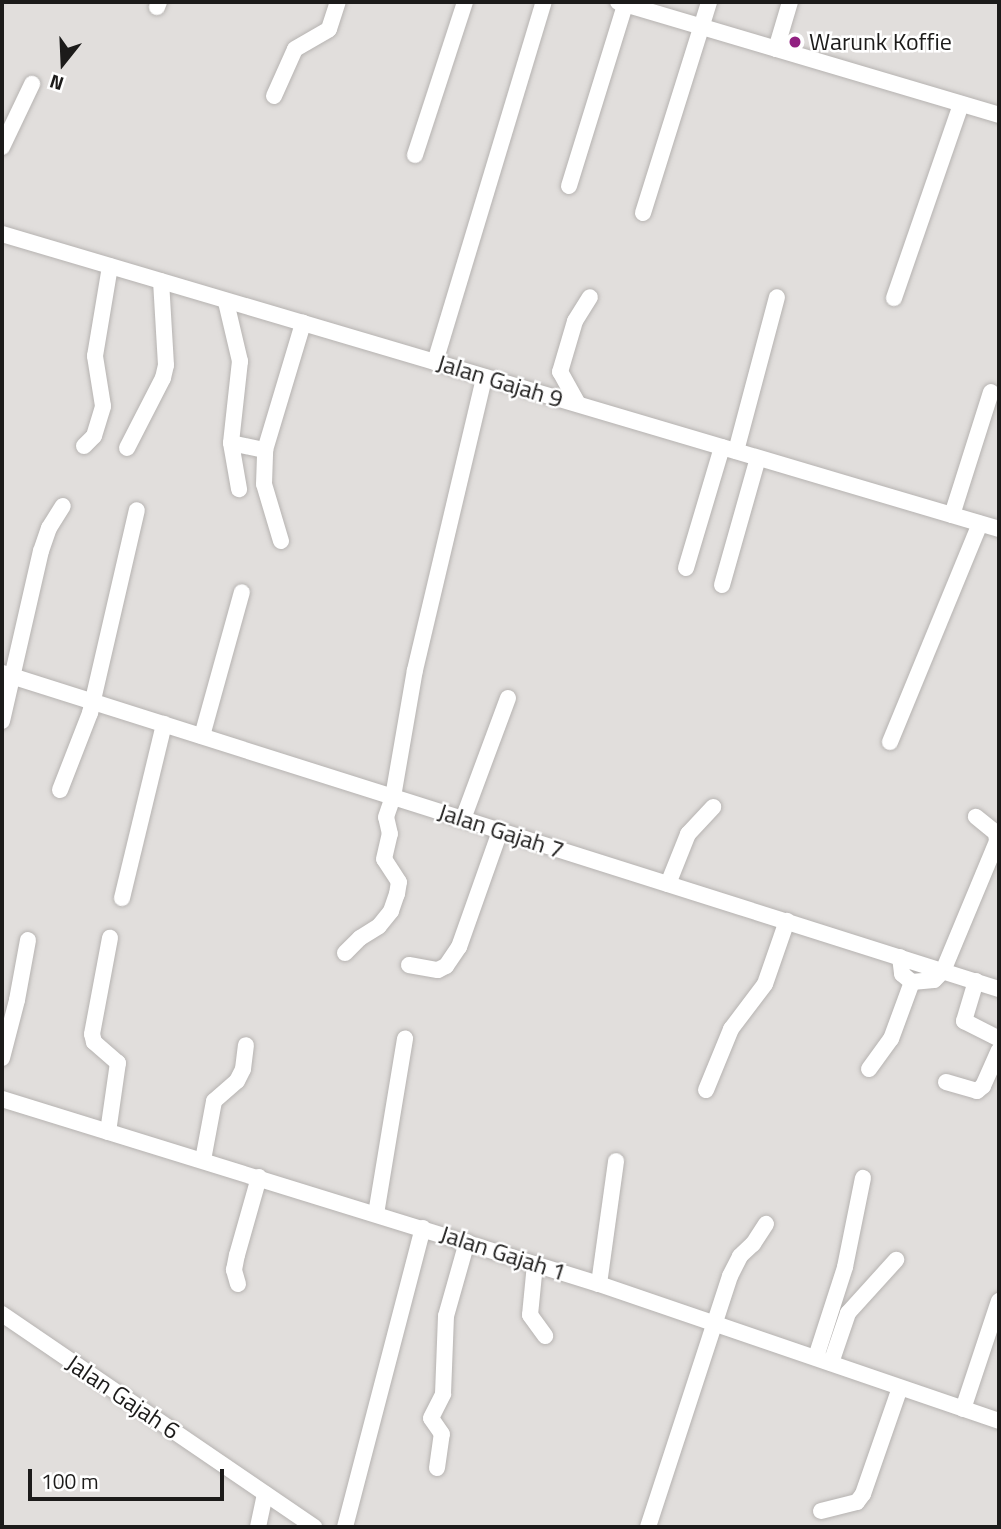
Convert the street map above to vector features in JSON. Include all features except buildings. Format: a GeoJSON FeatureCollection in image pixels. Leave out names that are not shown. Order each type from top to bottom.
{"type":"FeatureCollection","features":[{"type":"Feature","properties":{"kind":"street"},"geometry":{"type":"LineString","coordinates":[[274,96],[295,49],[329,29],[338,2]]}},
{"type":"Feature","properties":{"kind":"street"},"geometry":{"type":"LineString","coordinates":[[415,155],[465,2]]}},
{"type":"Feature","properties":{"kind":"street"},"geometry":{"type":"LineString","coordinates":[[435,362],[544,2]]}},
{"type":"Feature","properties":{"kind":"street"},"geometry":{"type":"LineString","coordinates":[[569,186],[623,2],[999,115]]}},
{"type":"Feature","properties":{"kind":"street"},"geometry":{"type":"LineString","coordinates":[[643,213],[709,2]]}},
{"type":"Feature","properties":{"kind":"street"},"geometry":{"type":"LineString","coordinates":[[776,49],[790,2]]}},
{"type":"Feature","properties":{"kind":"street"},"geometry":{"type":"LineString","coordinates":[[2,147],[32,84]]}},
{"type":"Feature","properties":{"kind":"street"},"geometry":{"type":"LineString","coordinates":[[894,298],[961,104]]}},
{"type":"Feature","properties":{"kind":"street","name":"Jalan Gajah 9"},"geometry":{"type":"LineString","coordinates":[[3,239],[110,266],[999,529]]}},
{"type":"Feature","properties":{"kind":"street"},"geometry":{"type":"LineString","coordinates":[[84,446],[94,436],[103,406],[95,356],[110,266]]}},
{"type":"Feature","properties":{"kind":"street"},"geometry":{"type":"LineString","coordinates":[[127,448],[163,378],[166,365],[161,281]]}},
{"type":"Feature","properties":{"kind":"street"},"geometry":{"type":"LineString","coordinates":[[578,404],[560,372],[575,321],[590,297]]}},
{"type":"Feature","properties":{"kind":"street"},"geometry":{"type":"LineString","coordinates":[[686,568],[729,449],[777,297]]}},
{"type":"Feature","properties":{"kind":"street"},"geometry":{"type":"LineString","coordinates":[[226,302],[240,361],[231,443],[239,489]]}},
{"type":"Feature","properties":{"kind":"street"},"geometry":{"type":"LineString","coordinates":[[281,541],[264,484],[265,450],[303,323]]}},
{"type":"Feature","properties":{"kind":"street"},"geometry":{"type":"LineString","coordinates":[[345,953],[360,938],[379,926],[391,911],[397,894],[399,882],[384,859],[390,834],[385,819],[393,797],[415,670],[484,377]]}},
{"type":"Feature","properties":{"kind":"street"},"geometry":{"type":"LineString","coordinates":[[953,515],[991,392]]}},
{"type":"Feature","properties":{"kind":"street"},"geometry":{"type":"LineString","coordinates":[[231,443],[265,450]]}},
{"type":"Feature","properties":{"kind":"street"},"geometry":{"type":"LineString","coordinates":[[722,586],[758,458]]}},
{"type":"Feature","properties":{"kind":"street"},"geometry":{"type":"LineString","coordinates":[[2,721],[7,674],[41,551],[49,528],[63,506]]}},
{"type":"Feature","properties":{"kind":"street"},"geometry":{"type":"LineString","coordinates":[[60,790],[90,713],[137,510]]}},
{"type":"Feature","properties":{"kind":"street"},"geometry":{"type":"LineString","coordinates":[[890,742],[980,524]]}},
{"type":"Feature","properties":{"kind":"street"},"geometry":{"type":"LineString","coordinates":[[202,736],[242,592]]}},
{"type":"Feature","properties":{"kind":"street","name":"Jalan Gajah 7"},"geometry":{"type":"LineString","coordinates":[[7,674],[999,989]]}},
{"type":"Feature","properties":{"kind":"street"},"geometry":{"type":"LineString","coordinates":[[463,819],[508,698]]}},
{"type":"Feature","properties":{"kind":"street"},"geometry":{"type":"LineString","coordinates":[[122,898],[164,724]]}},
{"type":"Feature","properties":{"kind":"street"},"geometry":{"type":"LineString","coordinates":[[668,884],[688,834],[713,807]]}},
{"type":"Feature","properties":{"kind":"street"},"geometry":{"type":"LineString","coordinates":[[900,957],[902,974],[912,982],[934,980],[943,971],[997,842],[996,833],[976,817]]}},
{"type":"Feature","properties":{"kind":"street"},"geometry":{"type":"LineString","coordinates":[[409,965],[438,970],[446,966],[459,947],[500,831]]}},
{"type":"Feature","properties":{"kind":"street"},"geometry":{"type":"LineString","coordinates":[[706,1090],[731,1029],[765,984],[787,921]]}},
{"type":"Feature","properties":{"kind":"street"},"geometry":{"type":"LineString","coordinates":[[108,1132],[118,1063],[94,1042],[92,1034],[110,938]]}},
{"type":"Feature","properties":{"kind":"street"},"geometry":{"type":"LineString","coordinates":[[2,1058],[17,1000],[28,940]]}},
{"type":"Feature","properties":{"kind":"street"},"geometry":{"type":"LineString","coordinates":[[976,981],[964,1021],[999,1039]]}},
{"type":"Feature","properties":{"kind":"street"},"geometry":{"type":"LineString","coordinates":[[869,1069],[891,1039],[912,982]]}},
{"type":"Feature","properties":{"kind":"street"},"geometry":{"type":"LineString","coordinates":[[376,1214],[405,1038]]}},
{"type":"Feature","properties":{"kind":"street"},"geometry":{"type":"LineString","coordinates":[[203,1160],[214,1101],[237,1081],[243,1069],[246,1045]]}},
{"type":"Feature","properties":{"kind":"street"},"geometry":{"type":"LineString","coordinates":[[946,1082],[967,1091],[978,1091],[984,1086],[999,1050]]}},
{"type":"Feature","properties":{"kind":"street","name":"Jalan Gajah 1"},"geometry":{"type":"LineString","coordinates":[[2,1099],[599,1284],[999,1421]]}},
{"type":"Feature","properties":{"kind":"street"},"geometry":{"type":"LineString","coordinates":[[599,1284],[616,1161]]}},
{"type":"Feature","properties":{"kind":"street"},"geometry":{"type":"LineString","coordinates":[[238,1284],[234,1270],[259,1177]]}},
{"type":"Feature","properties":{"kind":"street"},"geometry":{"type":"LineString","coordinates":[[823,1360],[863,1178]]}},
{"type":"Feature","properties":{"kind":"street"},"geometry":{"type":"LineString","coordinates":[[648,1527],[734,1266],[766,1224]]}},
{"type":"Feature","properties":{"kind":"street"},"geometry":{"type":"LineString","coordinates":[[345,1527],[424,1228]]}},
{"type":"Feature","properties":{"kind":"street"},"geometry":{"type":"LineString","coordinates":[[438,1468],[442,1434],[431,1418],[443,1394],[446,1316],[467,1242]]}},
{"type":"Feature","properties":{"kind":"street"},"geometry":{"type":"LineString","coordinates":[[823,1360],[848,1313],[896,1260]]}},
{"type":"Feature","properties":{"kind":"street"},"geometry":{"type":"LineString","coordinates":[[535,1264],[530,1315],[545,1336]]}},
{"type":"Feature","properties":{"kind":"street"},"geometry":{"type":"LineString","coordinates":[[963,1409],[999,1301]]}},
{"type":"Feature","properties":{"kind":"street","name":"Jalan Gajah 6"},"geometry":{"type":"LineString","coordinates":[[2,1314],[314,1527]]}},
{"type":"Feature","properties":{"kind":"street"},"geometry":{"type":"LineString","coordinates":[[821,1511],[857,1502],[863,1494],[900,1388]]}},
{"type":"Feature","properties":{"kind":"street"},"geometry":{"type":"LineString","coordinates":[[258,1527],[265,1493]]}},
{"type":"Feature","properties":{"kind":"place","name":"Warunk Koffie"},"geometry":{"type":"Point","coordinates":[795,42]}}]}
